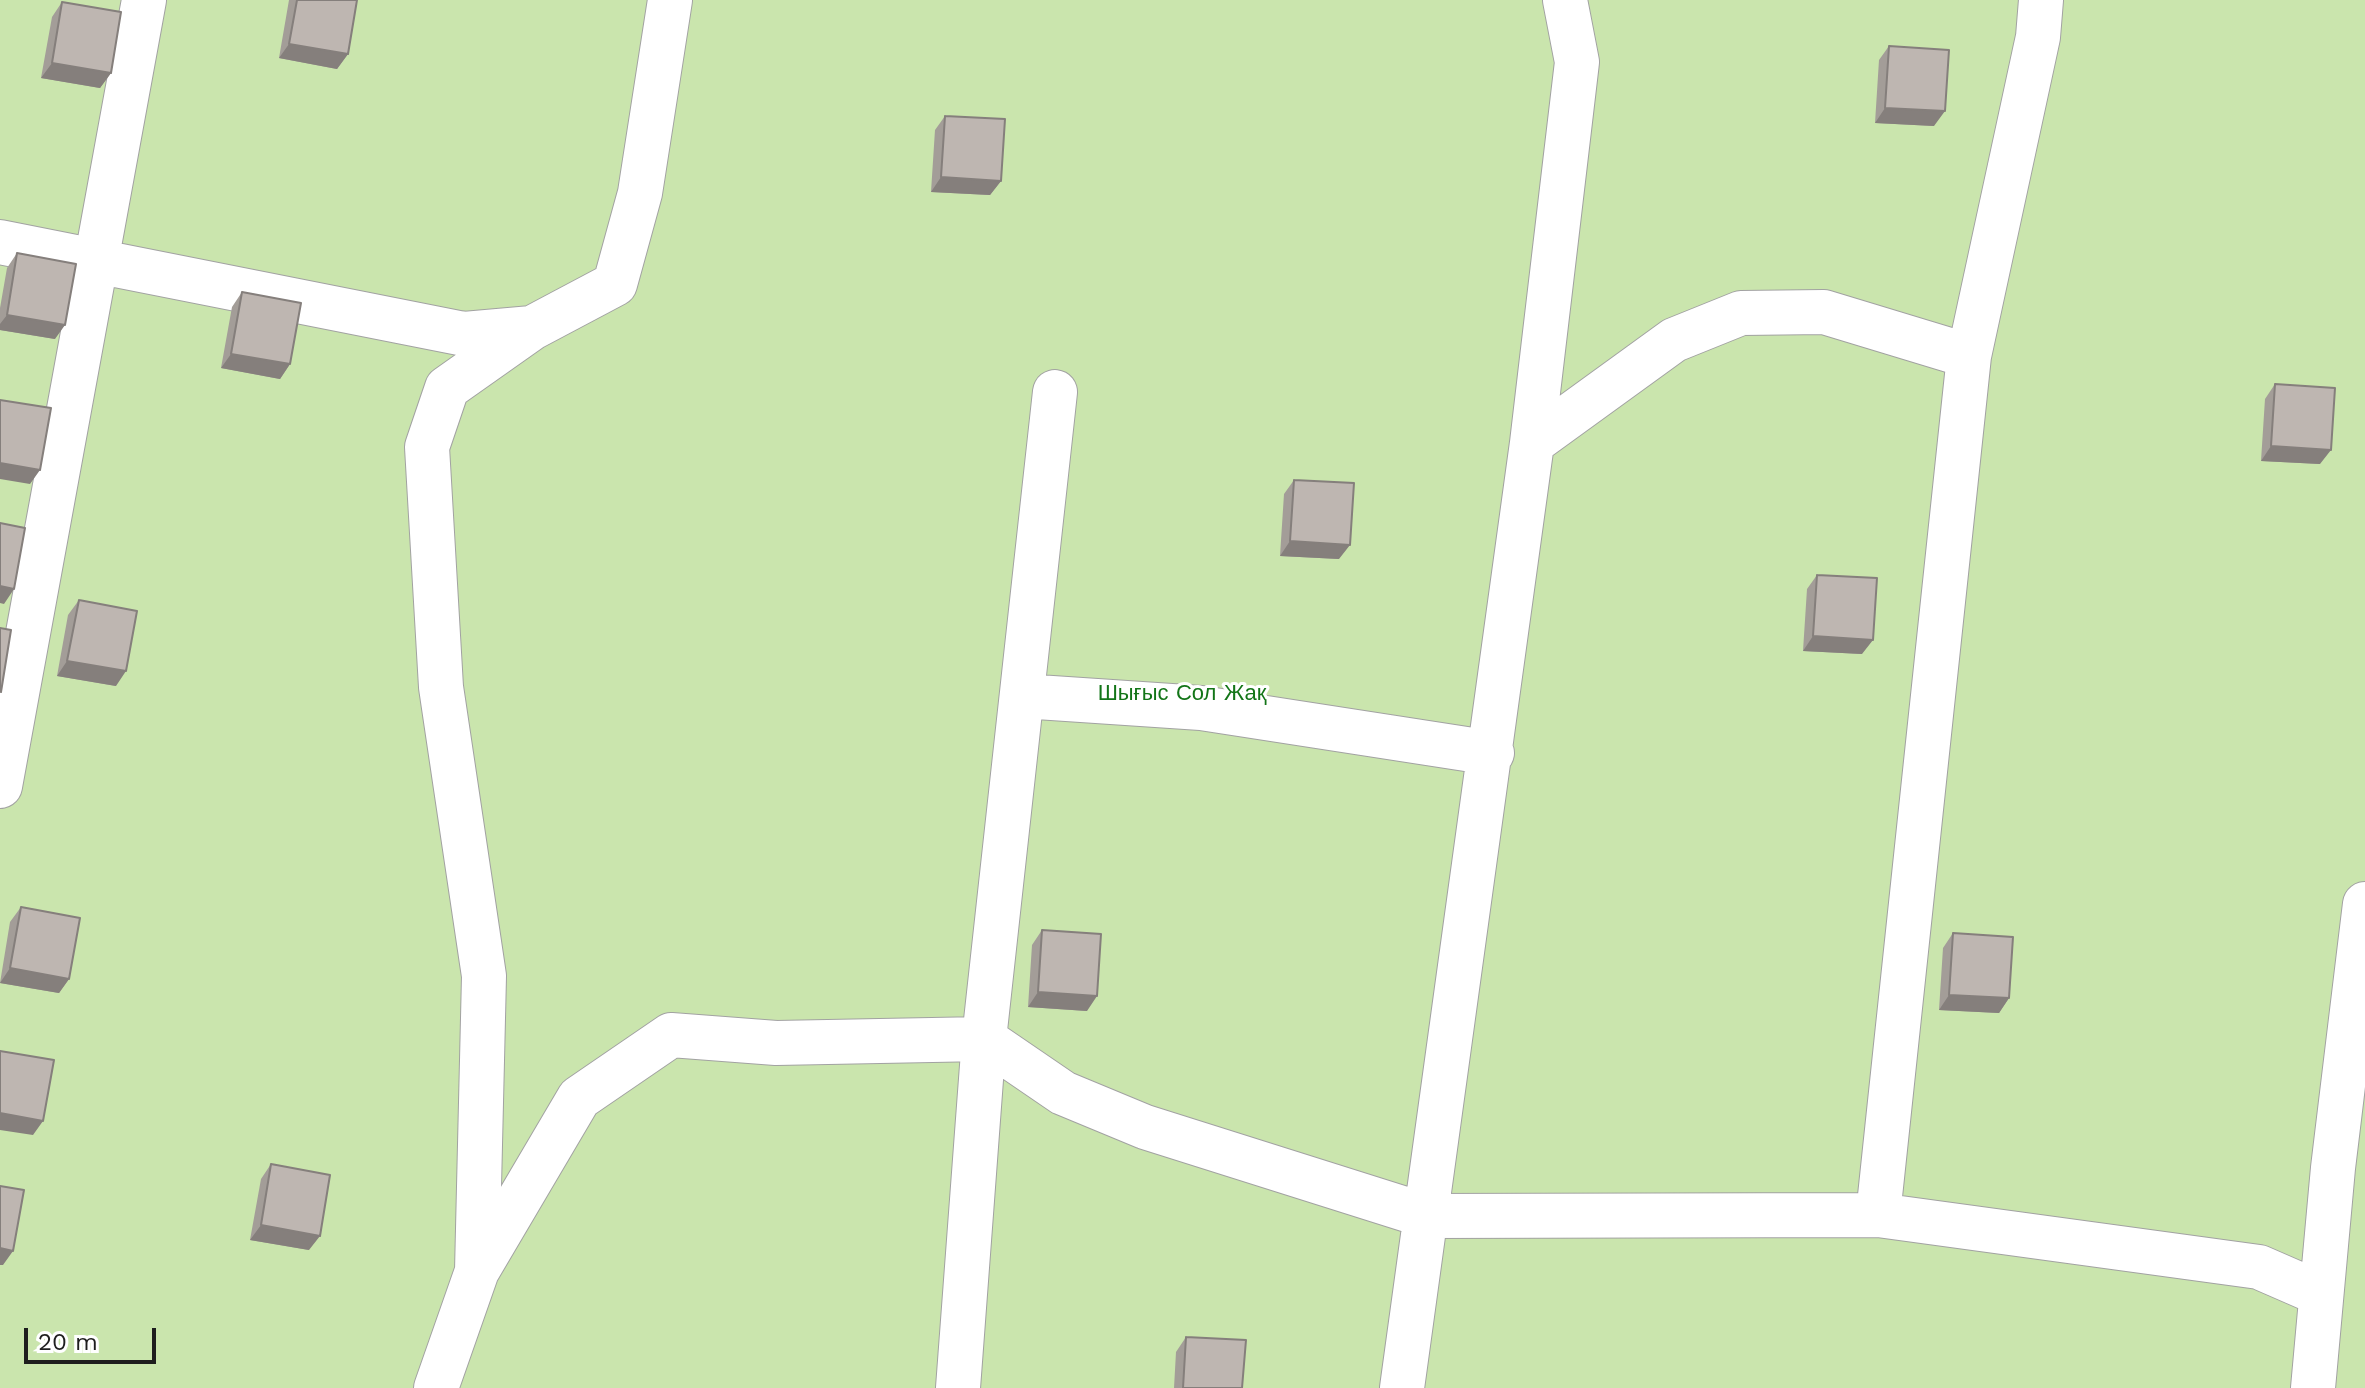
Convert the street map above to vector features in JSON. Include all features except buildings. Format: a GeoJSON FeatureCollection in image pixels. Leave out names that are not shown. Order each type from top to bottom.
{"type":"FeatureCollection","features":[{"type":"Feature","properties":{"kind":"street"},"geometry":{"type":"LineString","coordinates":[[0,786],[144,0]]}},
{"type":"Feature","properties":{"kind":"street"},"geometry":{"type":"LineString","coordinates":[[477,1271],[484,976],[441,687],[427,447],[447,388],[532,328],[615,284],[640,193],[670,0]]}},
{"type":"Feature","properties":{"kind":"street"},"geometry":{"type":"LineString","coordinates":[[1402,1388],[1492,753],[1577,62],[1565,0]]}},
{"type":"Feature","properties":{"kind":"street"},"geometry":{"type":"LineString","coordinates":[[1878,1215],[1969,356],[2038,37],[2041,0]]}},
{"type":"Feature","properties":{"kind":"street"},"geometry":{"type":"LineString","coordinates":[[0,242],[464,334],[532,328]]}},
{"type":"Feature","properties":{"kind":"street"},"geometry":{"type":"LineString","coordinates":[[1532,443],[1674,340],[1741,313],[1824,312],[1969,356]]}},
{"type":"Feature","properties":{"kind":"street"},"geometry":{"type":"LineString","coordinates":[[958,1388],[984,1039],[1055,392]]}},
{"type":"Feature","properties":{"kind":"street"},"geometry":{"type":"LineString","coordinates":[[1022,696],[1201,708],[1492,753]]}},
{"type":"Feature","properties":{"kind":"street"},"geometry":{"type":"LineString","coordinates":[[2313,1388],[2365,904]]}},
{"type":"Feature","properties":{"kind":"street"},"geometry":{"type":"LineString","coordinates":[[436,1388],[477,1271],[579,1098],[671,1035],[776,1043],[984,1039],[1063,1093],[1145,1127],[1427,1216],[1878,1215],[2259,1267],[2321,1294]]}},
{"type":"Feature","properties":{"kind":"green space","name":"Шығыс Сол Жақ"},"geometry":{"type":"Polygon","coordinates":[[[0,0],[2365,0],[2365,1388],[0,1388],[0,0]]]}}]}
